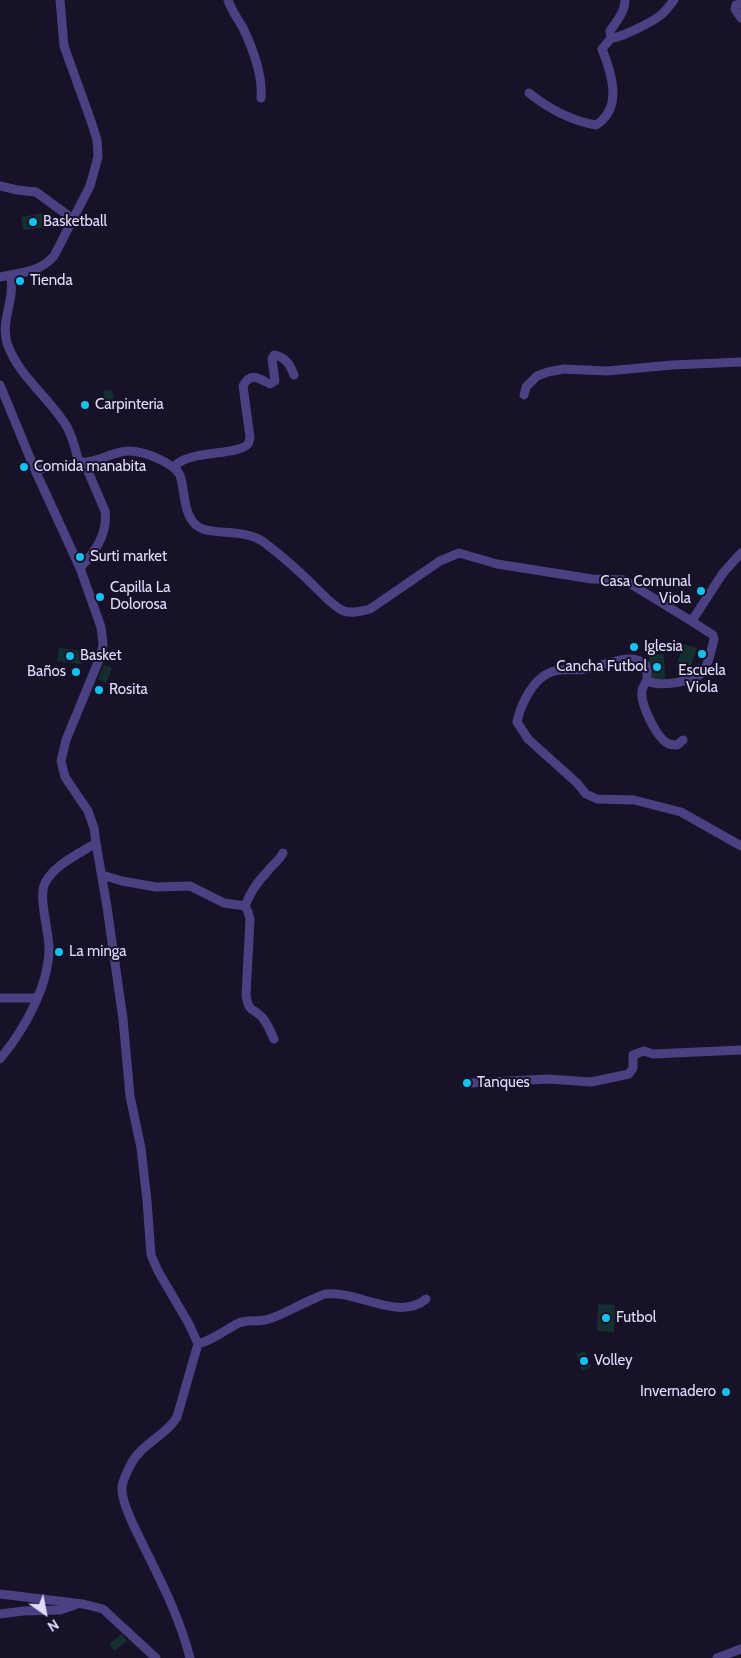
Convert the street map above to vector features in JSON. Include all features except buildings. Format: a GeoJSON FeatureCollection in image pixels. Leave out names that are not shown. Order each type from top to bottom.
{"type":"FeatureCollection","features":[{"type":"Feature","properties":{"kind":"street"},"geometry":{"type":"LineString","coordinates":[[0,277],[37,270],[47,264],[54,256],[90,186],[98,158],[97,140],[64,46],[60,0]]}},
{"type":"Feature","properties":{"kind":"street"},"geometry":{"type":"LineString","coordinates":[[228,0],[256,61],[261,98]]}},
{"type":"Feature","properties":{"kind":"street"},"geometry":{"type":"LineString","coordinates":[[611,38],[609,36],[610,31],[621,14],[626,3],[625,0]]}},
{"type":"Feature","properties":{"kind":"street"},"geometry":{"type":"LineString","coordinates":[[529,93],[540,101],[583,123],[596,125],[610,111],[614,92],[611,71],[602,49],[606,42],[654,19],[662,14],[674,0]]}},
{"type":"Feature","properties":{"kind":"street"},"geometry":{"type":"LineString","coordinates":[[741,4],[736,5],[735,9],[741,18]]}},
{"type":"Feature","properties":{"kind":"street"},"geometry":{"type":"LineString","coordinates":[[0,186],[36,192],[73,219]]}},
{"type":"Feature","properties":{"kind":"street"},"geometry":{"type":"LineString","coordinates":[[11,275],[12,292],[5,327],[7,342],[28,377],[68,428],[81,463],[105,511],[105,529],[96,551],[80,568]]}},
{"type":"Feature","properties":{"kind":"street"},"geometry":{"type":"LineString","coordinates":[[176,469],[176,464],[181,460],[228,451],[248,444],[250,436],[244,386],[247,379],[252,377],[270,384],[275,381],[272,358],[274,355],[284,359],[290,365],[294,375]]}},
{"type":"Feature","properties":{"kind":"street"},"geometry":{"type":"LineString","coordinates":[[524,395],[526,386],[538,376],[564,369],[607,371],[672,365],[741,362]]}},
{"type":"Feature","properties":{"kind":"street"},"geometry":{"type":"LineString","coordinates":[[0,385],[35,470],[80,568],[101,627],[103,644],[96,671],[80,704],[66,740],[61,761],[64,777],[88,811],[94,828],[122,1019],[130,1096],[141,1148],[148,1201],[151,1255],[198,1344],[177,1417],[173,1423],[137,1454],[129,1466],[122,1489],[130,1518],[173,1606],[190,1658]]}},
{"type":"Feature","properties":{"kind":"street"},"geometry":{"type":"LineString","coordinates":[[35,470],[81,463],[130,451],[170,464],[176,469],[182,481],[190,516],[195,525],[204,530],[254,536],[265,542],[336,606],[345,611],[359,612],[370,609],[440,561],[459,554],[497,564],[604,580],[624,580],[713,635],[714,638],[703,672],[690,680],[656,685],[647,680]]}},
{"type":"Feature","properties":{"kind":"street"},"geometry":{"type":"LineString","coordinates":[[688,619],[693,619],[723,573],[741,553]]}},
{"type":"Feature","properties":{"kind":"street"},"geometry":{"type":"LineString","coordinates":[[683,740],[677,744],[667,743],[656,731],[642,698],[642,690],[647,680],[647,669],[645,664],[635,660],[623,660],[584,670],[567,668],[554,671],[541,678],[531,689],[517,722],[528,739],[577,783],[586,794],[597,799],[634,800],[681,812],[741,846]]}},
{"type":"Feature","properties":{"kind":"street"},"geometry":{"type":"LineString","coordinates":[[0,1059],[27,1021],[49,960],[50,947],[42,897],[45,883],[53,872],[96,843]]}},
{"type":"Feature","properties":{"kind":"street"},"geometry":{"type":"LineString","coordinates":[[245,906],[252,890],[283,853]]}},
{"type":"Feature","properties":{"kind":"street"},"geometry":{"type":"LineString","coordinates":[[102,875],[122,881],[156,887],[190,886],[224,903],[245,906]]}},
{"type":"Feature","properties":{"kind":"street"},"geometry":{"type":"LineString","coordinates":[[245,906],[250,919],[247,1004],[251,1010],[263,1018],[274,1039]]}},
{"type":"Feature","properties":{"kind":"street"},"geometry":{"type":"LineString","coordinates":[[0,998],[36,998]]}},
{"type":"Feature","properties":{"kind":"street"},"geometry":{"type":"LineString","coordinates":[[471,1083],[506,1080],[591,1082],[629,1074],[633,1068],[633,1055],[644,1051],[653,1054],[741,1050]]}},
{"type":"Feature","properties":{"kind":"street"},"geometry":{"type":"LineString","coordinates":[[198,1344],[224,1333],[236,1324],[268,1319],[324,1294],[358,1297],[387,1307],[419,1305],[426,1299]]}},
{"type":"Feature","properties":{"kind":"street"},"geometry":{"type":"LineString","coordinates":[[0,1594],[83,1604],[103,1609],[156,1658]]}},
{"type":"Feature","properties":{"kind":"street"},"geometry":{"type":"LineString","coordinates":[[0,1614],[60,1610],[83,1604]]}},
{"type":"Feature","properties":{"kind":"street"},"geometry":{"type":"LineString","coordinates":[[717,1658],[741,1649]]}},
{"type":"Feature","properties":{"kind":"green space","name":"Basketball"},"geometry":{"type":"Polygon","coordinates":[[[43,213],[46,227],[23,230],[21,217],[43,213]]]}},
{"type":"Feature","properties":{"kind":"green space"},"geometry":{"type":"Polygon","coordinates":[[[112,390],[116,406],[107,408],[103,391],[112,390]]]}},
{"type":"Feature","properties":{"kind":"green space"},"geometry":{"type":"Polygon","coordinates":[[[684,644],[697,648],[689,671],[676,666],[684,644]]]}},
{"type":"Feature","properties":{"kind":"green space","name":"Basket"},"geometry":{"type":"Polygon","coordinates":[[[59,648],[83,651],[81,664],[57,661],[59,648]]]}},
{"type":"Feature","properties":{"kind":"green space","name":"Cancha Futbol"},"geometry":{"type":"Polygon","coordinates":[[[664,654],[665,679],[650,680],[649,655],[664,654]]]}},
{"type":"Feature","properties":{"kind":"green space"},"geometry":{"type":"Polygon","coordinates":[[[104,665],[112,668],[106,683],[98,679],[104,665]]]}},
{"type":"Feature","properties":{"kind":"green space","name":"Futbol"},"geometry":{"type":"Polygon","coordinates":[[[598,1304],[615,1305],[614,1332],[597,1331],[598,1304]]]}},
{"type":"Feature","properties":{"kind":"green space","name":"Volley"},"geometry":{"type":"Polygon","coordinates":[[[585,1351],[591,1367],[582,1371],[576,1354],[585,1351]]]}},
{"type":"Feature","properties":{"kind":"green space"},"geometry":{"type":"Polygon","coordinates":[[[122,1634],[127,1641],[114,1651],[109,1644],[122,1634]]]}},
{"type":"Feature","properties":{"kind":"place","name":"Basketball"},"geometry":{"type":"Point","coordinates":[33,222]}},
{"type":"Feature","properties":{"kind":"place","name":"Tienda"},"geometry":{"type":"Point","coordinates":[20,281]}},
{"type":"Feature","properties":{"kind":"place","name":"Carpinteria"},"geometry":{"type":"Point","coordinates":[85,405]}},
{"type":"Feature","properties":{"kind":"place","name":"Comida manabita"},"geometry":{"type":"Point","coordinates":[24,467]}},
{"type":"Feature","properties":{"kind":"place","name":"Surti market"},"geometry":{"type":"Point","coordinates":[80,557]}},
{"type":"Feature","properties":{"kind":"place","name":"Casa Comunal Viola"},"geometry":{"type":"Point","coordinates":[701,591]}},
{"type":"Feature","properties":{"kind":"place","name":"Capilla La Dolorosa"},"geometry":{"type":"Point","coordinates":[100,597]}},
{"type":"Feature","properties":{"kind":"place","name":"Iglesia"},"geometry":{"type":"Point","coordinates":[634,647]}},
{"type":"Feature","properties":{"kind":"place","name":"Escuela Viola"},"geometry":{"type":"Point","coordinates":[702,654]}},
{"type":"Feature","properties":{"kind":"place","name":"Basket"},"geometry":{"type":"Point","coordinates":[70,656]}},
{"type":"Feature","properties":{"kind":"place","name":"Cancha Futbol"},"geometry":{"type":"Point","coordinates":[657,667]}},
{"type":"Feature","properties":{"kind":"place","name":"Baños"},"geometry":{"type":"Point","coordinates":[76,672]}},
{"type":"Feature","properties":{"kind":"place","name":"Rosita"},"geometry":{"type":"Point","coordinates":[99,690]}},
{"type":"Feature","properties":{"kind":"place","name":"La minga"},"geometry":{"type":"Point","coordinates":[59,952]}},
{"type":"Feature","properties":{"kind":"place","name":"Tanques"},"geometry":{"type":"Point","coordinates":[467,1083]}},
{"type":"Feature","properties":{"kind":"place","name":"Futbol"},"geometry":{"type":"Point","coordinates":[606,1318]}},
{"type":"Feature","properties":{"kind":"place","name":"Volley"},"geometry":{"type":"Point","coordinates":[584,1361]}},
{"type":"Feature","properties":{"kind":"place","name":"Invernadero"},"geometry":{"type":"Point","coordinates":[726,1392]}}]}
